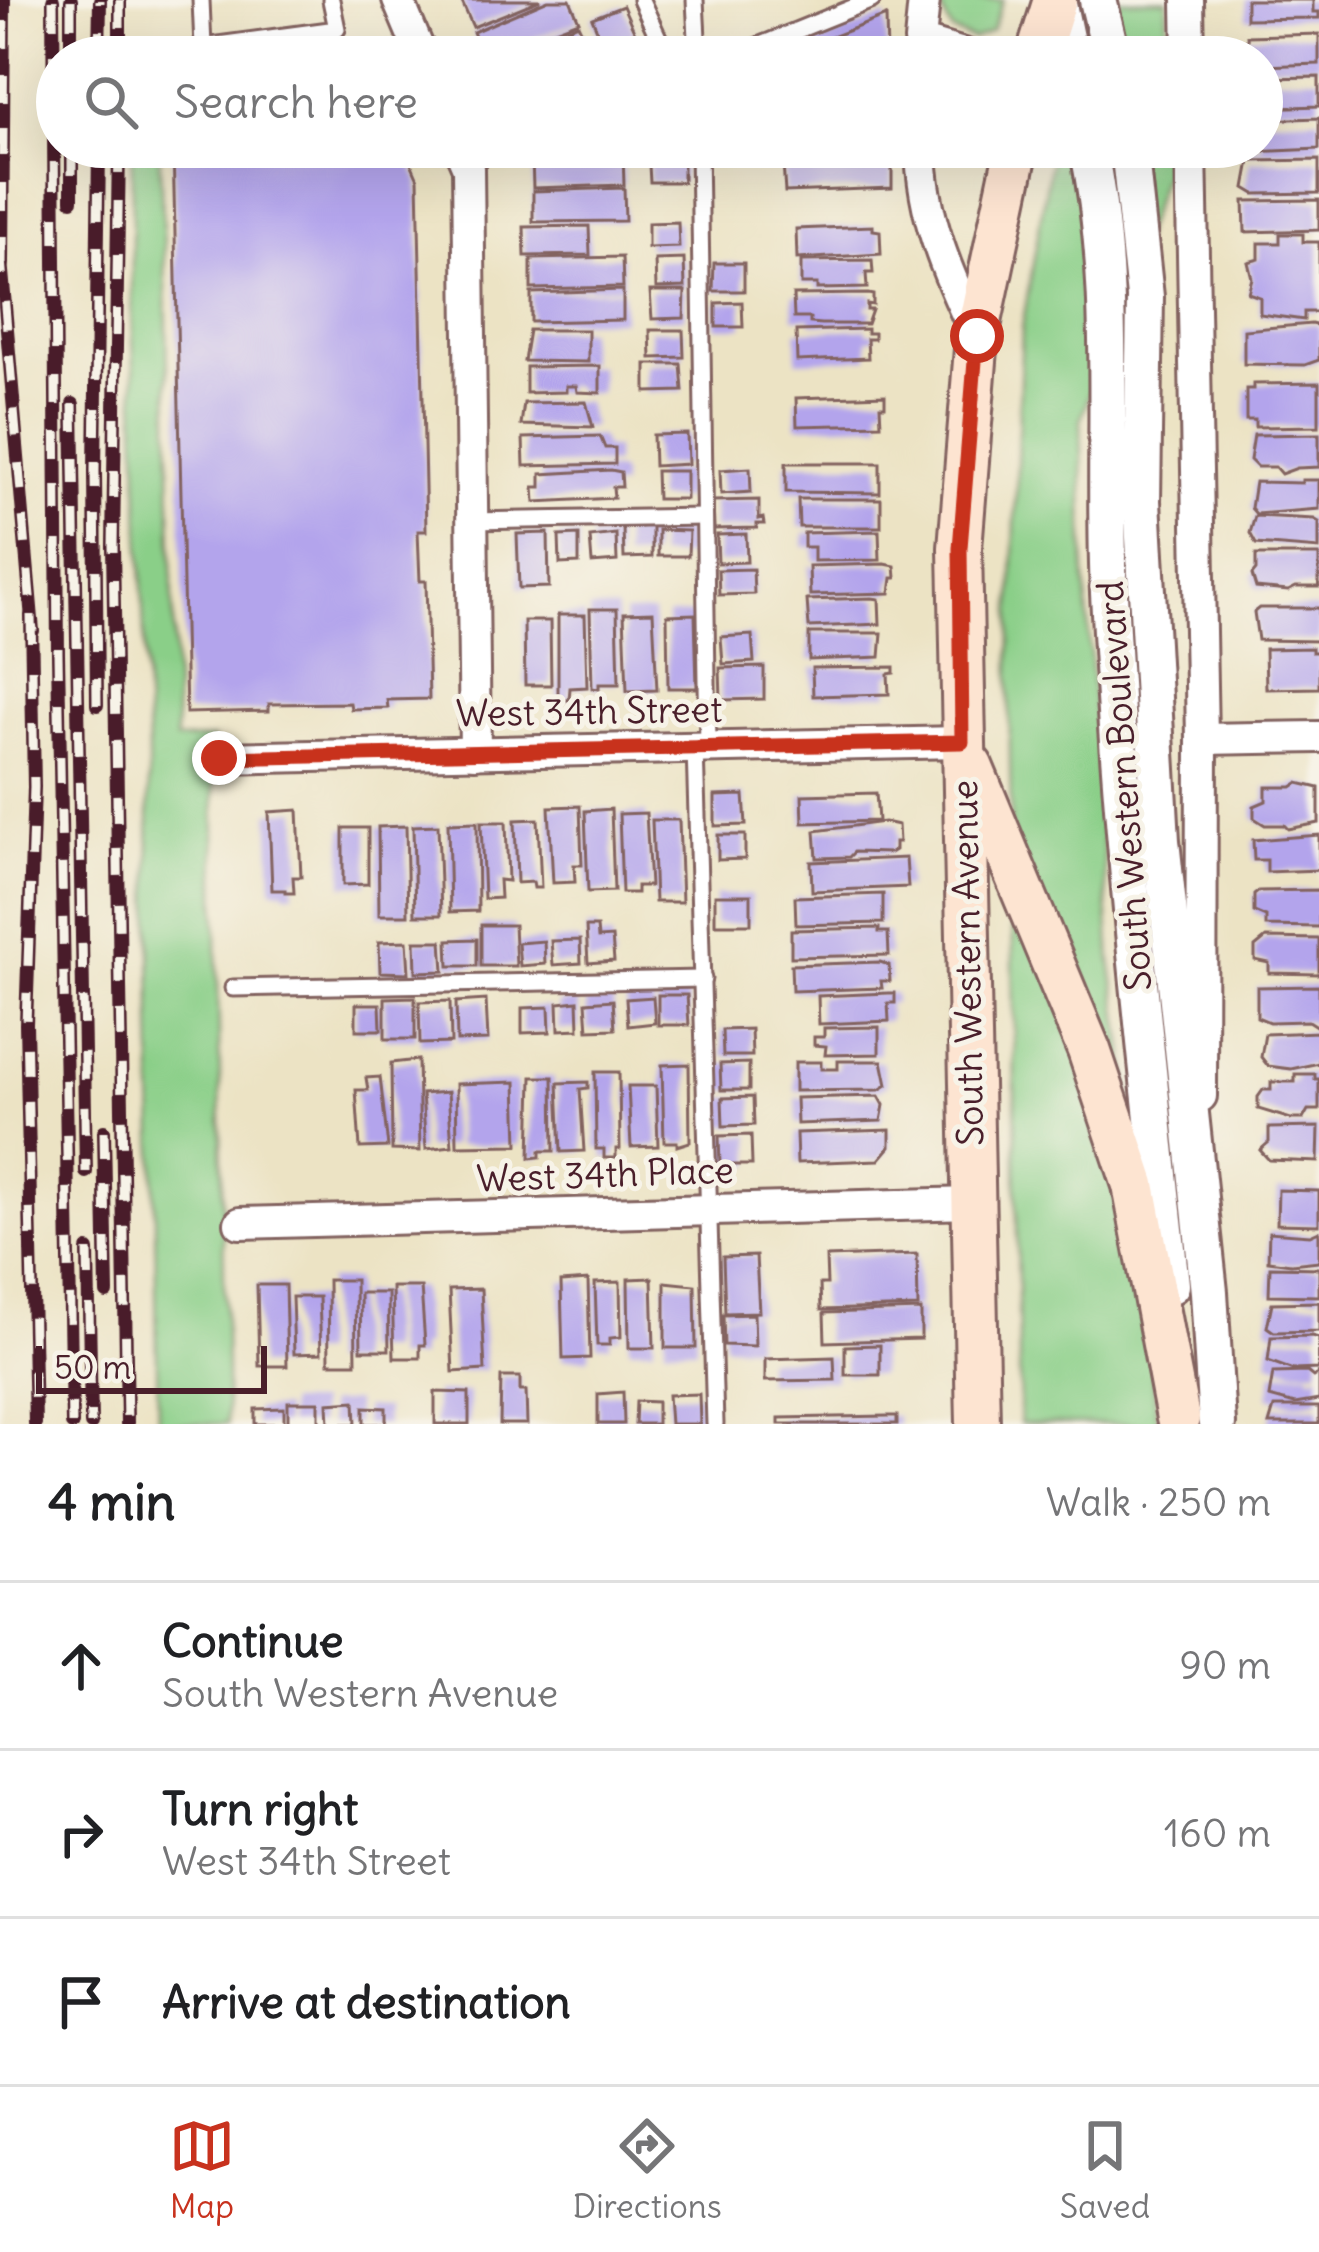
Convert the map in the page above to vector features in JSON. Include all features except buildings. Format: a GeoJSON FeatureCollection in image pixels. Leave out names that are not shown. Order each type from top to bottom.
{"type":"FeatureCollection","features":[{"type":"Feature","properties":{"kind":"main road"},"geometry":{"type":"LineString","coordinates":[[1044,36],[1056,0]]}},
{"type":"Feature","properties":{"kind":"main road","name":"South Western Avenue"},"geometry":{"type":"LineString","coordinates":[[978,1424],[960,548],[977,336],[1013,168]]}},
{"type":"Feature","properties":{"kind":"main road"},"geometry":{"type":"LineString","coordinates":[[962,742],[1075,1012],[1134,1185],[1191,1422]]}},
{"type":"Feature","properties":{"kind":"street"},"geometry":{"type":"LineString","coordinates":[[398,0],[413,36]]}},
{"type":"Feature","properties":{"kind":"street"},"geometry":{"type":"LineString","coordinates":[[921,36],[924,0]]}},
{"type":"Feature","properties":{"kind":"street"},"geometry":{"type":"LineString","coordinates":[[1056,0],[1065,36]]}},
{"type":"Feature","properties":{"kind":"street"},"geometry":{"type":"LineString","coordinates":[[1098,0],[1107,36]]}},
{"type":"Feature","properties":{"kind":"street"},"geometry":{"type":"LineString","coordinates":[[1188,0],[1189,36]]}},
{"type":"Feature","properties":{"kind":"street"},"geometry":{"type":"LineString","coordinates":[[462,168],[475,753]]}},
{"type":"Feature","properties":{"kind":"street"},"geometry":{"type":"LineString","coordinates":[[922,168],[940,257],[977,336]]}},
{"type":"Feature","properties":{"kind":"street","name":"South Western Boulevard"},"geometry":{"type":"LineString","coordinates":[[1092,168],[1106,298],[1104,502],[1123,844],[1172,1295],[1191,1422]]}},
{"type":"Feature","properties":{"kind":"street","name":"South Western Boulevard"},"geometry":{"type":"LineString","coordinates":[[1131,168],[1144,297],[1142,501],[1161,841],[1199,1198],[1191,1422]]}},
{"type":"Feature","properties":{"kind":"street"},"geometry":{"type":"LineString","coordinates":[[1191,168],[1202,739],[1199,1198]]}},
{"type":"Feature","properties":{"kind":"street"},"geometry":{"type":"LineString","coordinates":[[1202,739],[1319,736]]}},
{"type":"Feature","properties":{"kind":"street","name":"West 34th Street"},"geometry":{"type":"LineString","coordinates":[[219,758],[962,742]]}},
{"type":"Feature","properties":{"kind":"street","name":"West 34th Place"},"geometry":{"type":"LineString","coordinates":[[240,1223],[973,1203]]}},
{"type":"Feature","properties":{"kind":"lane"},"geometry":{"type":"LineString","coordinates":[[201,0],[203,36]]}},
{"type":"Feature","properties":{"kind":"lane"},"geometry":{"type":"LineString","coordinates":[[286,36],[338,29],[332,0]]}},
{"type":"Feature","properties":{"kind":"lane"},"geometry":{"type":"LineString","coordinates":[[641,0],[658,36]]}},
{"type":"Feature","properties":{"kind":"lane"},"geometry":{"type":"LineString","coordinates":[[694,0],[697,36]]}},
{"type":"Feature","properties":{"kind":"lane"},"geometry":{"type":"LineString","coordinates":[[782,36],[872,0]]}},
{"type":"Feature","properties":{"kind":"lane"},"geometry":{"type":"LineString","coordinates":[[699,168],[703,979],[715,1424]]}},
{"type":"Feature","properties":{"kind":"lane"},"geometry":{"type":"LineString","coordinates":[[472,521],[704,517]]}},
{"type":"Feature","properties":{"kind":"lane"},"geometry":{"type":"LineString","coordinates":[[233,988],[703,979]]}},
{"type":"Feature","properties":{"kind":"green space"},"geometry":{"type":"Polygon","coordinates":[[[942,0],[1003,0],[992,31],[981,36],[953,32],[942,0]]]}},
{"type":"Feature","properties":{"kind":"green space"},"geometry":{"type":"Polygon","coordinates":[[[1098,0],[1167,0],[1167,36],[1086,36],[1098,0]]]}},
{"type":"Feature","properties":{"kind":"green space"},"geometry":{"type":"Polygon","coordinates":[[[132,168],[160,168],[176,740],[213,739],[227,1424],[158,1424],[148,747],[132,314],[132,168]]]}},
{"type":"Feature","properties":{"kind":"green space"},"geometry":{"type":"Polygon","coordinates":[[[1049,168],[1166,168],[1081,419],[1085,579],[1111,961],[1127,1069],[1157,1424],[1020,1424],[1009,690],[1022,328],[1049,168]]]}},
{"type":"Feature","properties":{"kind":"railway"},"geometry":{"type":"LineString","coordinates":[[2,264],[4,0]]}},
{"type":"Feature","properties":{"kind":"railway"},"geometry":{"type":"LineString","coordinates":[[53,0],[53,36]]}},
{"type":"Feature","properties":{"kind":"railway"},"geometry":{"type":"LineString","coordinates":[[71,0],[71,36]]}},
{"type":"Feature","properties":{"kind":"railway"},"geometry":{"type":"LineString","coordinates":[[99,36],[100,0]]}},
{"type":"Feature","properties":{"kind":"railway"},"geometry":{"type":"LineString","coordinates":[[120,0],[120,36]]}},
{"type":"Feature","properties":{"kind":"railway"},"geometry":{"type":"LineString","coordinates":[[54,168],[72,1424]]}},
{"type":"Feature","properties":{"kind":"railway"},"geometry":{"type":"LineString","coordinates":[[72,168],[72,200]]}},
{"type":"Feature","properties":{"kind":"railway"},"geometry":{"type":"LineString","coordinates":[[97,705],[99,168]]}},
{"type":"Feature","properties":{"kind":"railway"},"geometry":{"type":"LineString","coordinates":[[119,168],[113,546],[127,1424]]}},
{"type":"Feature","properties":{"kind":"railway"},"geometry":{"type":"LineString","coordinates":[[0,248],[33,631]]}},
{"type":"Feature","properties":{"kind":"railway"},"geometry":{"type":"LineString","coordinates":[[73,404],[86,1172]]}},
{"type":"Feature","properties":{"kind":"railway"},"geometry":{"type":"LineString","coordinates":[[31,615],[34,787],[26,1024],[35,1424]]}},
{"type":"Feature","properties":{"kind":"railway"},"geometry":{"type":"LineString","coordinates":[[104,1131],[107,1293]]}},
{"type":"Feature","properties":{"kind":"railway"},"geometry":{"type":"LineString","coordinates":[[88,1250],[91,1424]]}},
{"type":"Feature","properties":{"kind":"route"},"geometry":{"type":"LineString","coordinates":[[219,758],[962,742],[960,548],[977,336]]}}]}
